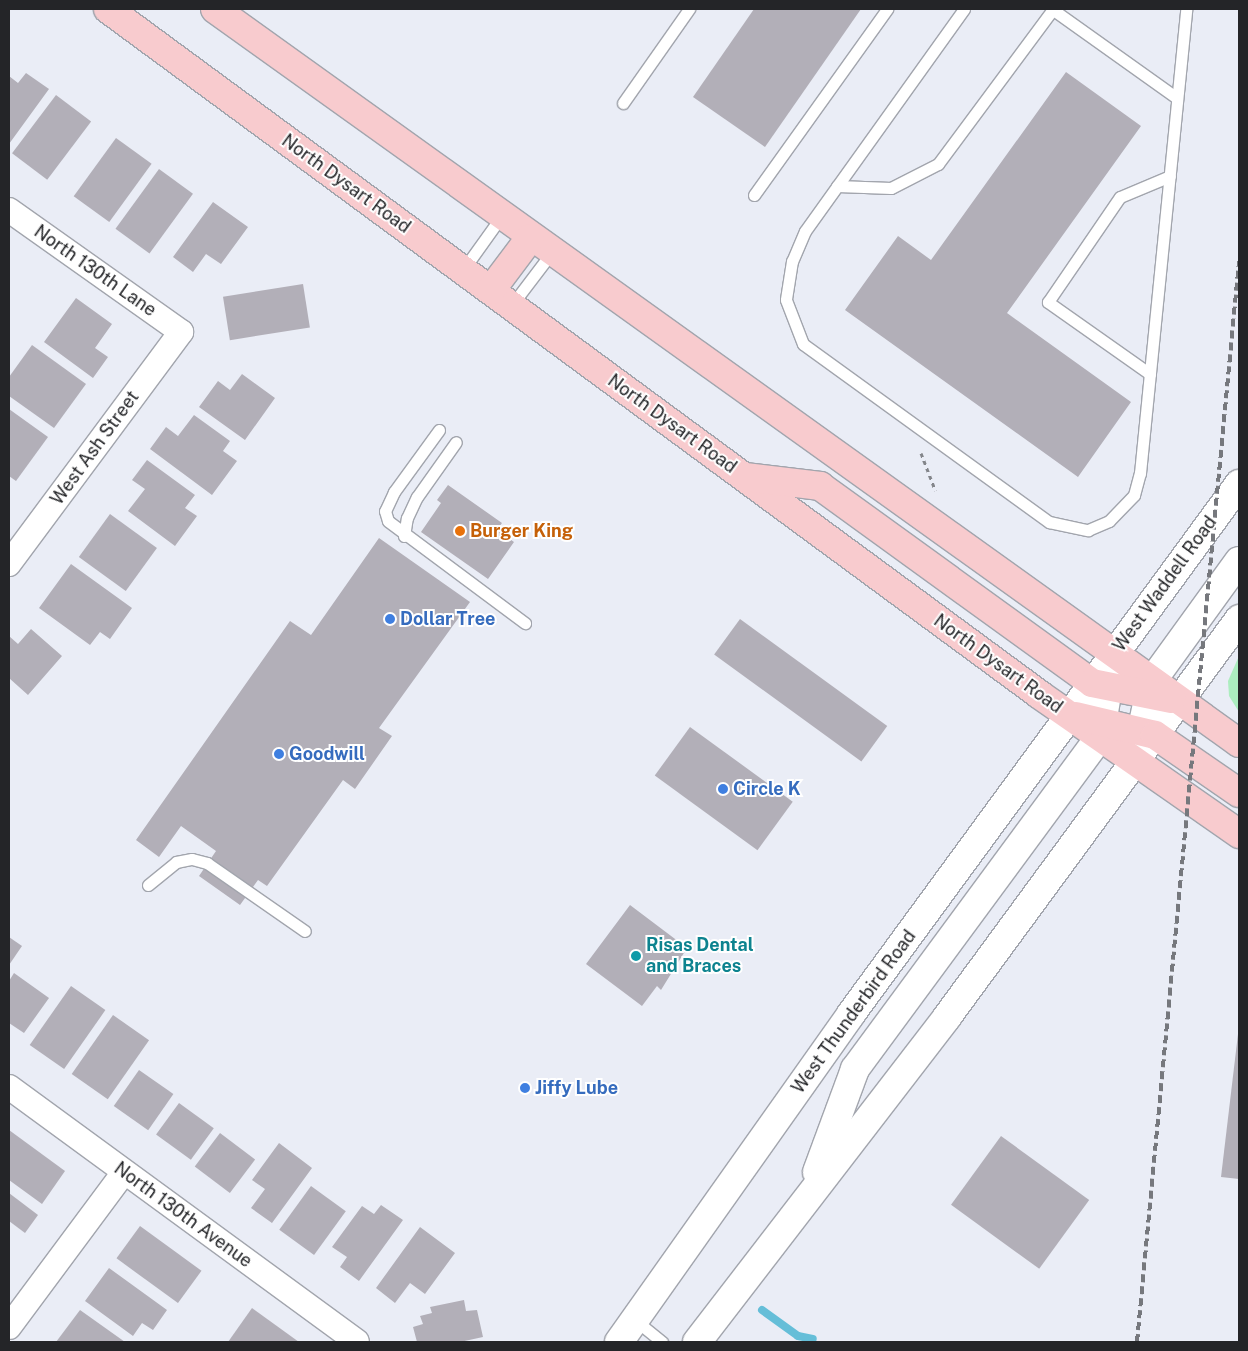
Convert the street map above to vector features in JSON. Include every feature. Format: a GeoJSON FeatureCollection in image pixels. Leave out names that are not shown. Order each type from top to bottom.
{"type":"FeatureCollection","features":[{"type":"Feature","properties":{"kind":"main road","name":"North Dysart Road"},"geometry":{"type":"LineString","coordinates":[[108,9],[1069,716],[1101,728],[1135,762],[1239,834]]}},
{"type":"Feature","properties":{"kind":"main road"},"geometry":{"type":"LineString","coordinates":[[215,9],[541,245],[676,336],[1114,654],[1151,688],[1180,701],[1239,743]]}},
{"type":"Feature","properties":{"kind":"main road"},"geometry":{"type":"LineString","coordinates":[[501,298],[541,245]]}},
{"type":"Feature","properties":{"kind":"main road"},"geometry":{"type":"LineString","coordinates":[[744,477],[820,486],[1100,685],[1151,688]]}},
{"type":"Feature","properties":{"kind":"main road","name":"West Waddell Road"},"geometry":{"type":"LineString","coordinates":[[1100,685],[1114,654],[1239,484]]}},
{"type":"Feature","properties":{"kind":"main road"},"geometry":{"type":"LineString","coordinates":[[697,1342],[1135,762],[1148,732],[1151,688],[1239,561]]}},
{"type":"Feature","properties":{"kind":"main road"},"geometry":{"type":"LineString","coordinates":[[1148,732],[1180,701],[1239,619]]}},
{"type":"Feature","properties":{"kind":"main road"},"geometry":{"type":"LineString","coordinates":[[809,1196],[855,1069],[1101,728],[1100,685]]}},
{"type":"Feature","properties":{"kind":"main road","name":"West Thunderbird Road"},"geometry":{"type":"LineString","coordinates":[[619,1342],[851,1014],[1069,716],[1100,685]]}},
{"type":"Feature","properties":{"kind":"main road"},"geometry":{"type":"LineString","coordinates":[[1101,728],[1148,732],[1239,793]]}},
{"type":"Feature","properties":{"kind":"street","name":"North 130th Lane"},"geometry":{"type":"LineString","coordinates":[[9,210],[181,332]]}},
{"type":"Feature","properties":{"kind":"street","name":"West Ash Street"},"geometry":{"type":"LineString","coordinates":[[9,564],[181,332]]}},
{"type":"Feature","properties":{"kind":"street","name":"North 130th Avenue"},"geometry":{"type":"LineString","coordinates":[[9,1087],[357,1342]]}},
{"type":"Feature","properties":{"kind":"street"},"geometry":{"type":"LineString","coordinates":[[9,1327],[124,1172]]}},
{"type":"Feature","properties":{"kind":"lane"},"geometry":{"type":"LineString","coordinates":[[623,103],[689,9]]}},
{"type":"Feature","properties":{"kind":"lane"},"geometry":{"type":"LineString","coordinates":[[754,195],[887,9]]}},
{"type":"Feature","properties":{"kind":"lane"},"geometry":{"type":"LineString","coordinates":[[964,9],[804,231],[792,261],[786,300],[803,344],[1049,522],[1088,530],[1109,521],[1134,495],[1140,473],[1186,9]]}},
{"type":"Feature","properties":{"kind":"lane"},"geometry":{"type":"LineString","coordinates":[[837,186],[891,188],[938,164],[1052,9],[1177,98]]}},
{"type":"Feature","properties":{"kind":"lane"},"geometry":{"type":"LineString","coordinates":[[1150,374],[1048,302],[1120,197],[1170,176]]}},
{"type":"Feature","properties":{"kind":"lane"},"geometry":{"type":"LineString","coordinates":[[463,270],[502,217]]}},
{"type":"Feature","properties":{"kind":"lane"},"geometry":{"type":"LineString","coordinates":[[439,430],[394,492],[385,511],[404,536],[525,623]]}},
{"type":"Feature","properties":{"kind":"lane"},"geometry":{"type":"LineString","coordinates":[[404,536],[417,497],[456,442]]}},
{"type":"Feature","properties":{"kind":"lane"},"geometry":{"type":"LineString","coordinates":[[148,885],[176,862],[192,859],[208,863],[305,931]]}},
{"type":"Feature","properties":{"kind":"lane"},"geometry":{"type":"LineString","coordinates":[[635,1320],[662,1342]]}},
{"type":"Feature","properties":{"kind":"path"},"geometry":{"type":"LineString","coordinates":[[924,447],[921,452],[935,490]]}},
{"type":"Feature","properties":{"kind":"green space"},"geometry":{"type":"Polygon","coordinates":[[[1239,656],[1239,712],[1229,696],[1228,681],[1239,656]]]}},
{"type":"Feature","properties":{"kind":"building"},"geometry":{"type":"Polygon","coordinates":[[[754,9],[861,9],[765,147],[693,97],[754,9]]]}},
{"type":"Feature","properties":{"kind":"building"},"geometry":{"type":"Polygon","coordinates":[[[1066,72],[1141,126],[1007,313],[1131,402],[1078,477],[845,310],[898,236],[931,260],[1066,72]]]}},
{"type":"Feature","properties":{"kind":"building"},"geometry":{"type":"Polygon","coordinates":[[[26,73],[49,89],[9,144],[9,76],[18,83],[26,73]]]}},
{"type":"Feature","properties":{"kind":"building"},"geometry":{"type":"Polygon","coordinates":[[[56,95],[91,121],[47,180],[12,153],[56,95]]]}},
{"type":"Feature","properties":{"kind":"building"},"geometry":{"type":"Polygon","coordinates":[[[116,138],[152,164],[109,222],[74,196],[116,138]]]}},
{"type":"Feature","properties":{"kind":"building"},"geometry":{"type":"Polygon","coordinates":[[[159,169],[193,194],[149,254],[116,229],[159,169]]]}},
{"type":"Feature","properties":{"kind":"building"},"geometry":{"type":"Polygon","coordinates":[[[213,202],[248,227],[221,264],[206,254],[193,272],[173,257],[213,202]]]}},
{"type":"Feature","properties":{"kind":"building"},"geometry":{"type":"Polygon","coordinates":[[[303,284],[310,327],[230,340],[223,297],[303,284]]]}},
{"type":"Feature","properties":{"kind":"building"},"geometry":{"type":"Polygon","coordinates":[[[76,298],[112,324],[95,348],[108,357],[93,378],[44,342],[76,298]]]}},
{"type":"Feature","properties":{"kind":"building"},"geometry":{"type":"Polygon","coordinates":[[[32,345],[86,384],[54,428],[9,396],[9,377],[32,345]]]}},
{"type":"Feature","properties":{"kind":"building"},"geometry":{"type":"Polygon","coordinates":[[[242,374],[275,398],[245,440],[199,407],[218,381],[230,390],[242,374]]]}},
{"type":"Feature","properties":{"kind":"building"},"geometry":{"type":"Polygon","coordinates":[[[9,409],[48,437],[16,481],[9,476],[9,409]]]}},
{"type":"Feature","properties":{"kind":"building"},"geometry":{"type":"Polygon","coordinates":[[[194,415],[230,441],[223,451],[237,461],[212,495],[150,449],[166,427],[178,436],[194,415]]]}},
{"type":"Feature","properties":{"kind":"building"},"geometry":{"type":"Polygon","coordinates":[[[147,460],[195,495],[185,508],[197,516],[175,546],[128,511],[145,489],[132,480],[147,460]]]}},
{"type":"Feature","properties":{"kind":"building","name":"Burger King"},"geometry":{"type":"Polygon","coordinates":[[[448,485],[502,523],[497,530],[514,542],[488,579],[421,532],[441,503],[437,500],[448,485]]]}},
{"type":"Feature","properties":{"kind":"building"},"geometry":{"type":"Polygon","coordinates":[[[110,514],[157,548],[126,591],[79,557],[110,514]]]}},
{"type":"Feature","properties":{"kind":"building","name":"Goodwill"},"geometry":{"type":"Polygon","coordinates":[[[379,538],[470,602],[379,728],[392,736],[355,789],[343,780],[267,886],[258,880],[240,905],[199,876],[216,851],[181,826],[159,857],[136,840],[290,621],[311,635],[379,538]]]}},
{"type":"Feature","properties":{"kind":"building"},"geometry":{"type":"Polygon","coordinates":[[[71,564],[132,608],[110,639],[100,632],[90,645],[39,608],[71,564]]]}},
{"type":"Feature","properties":{"kind":"building","name":"Circle K"},"geometry":{"type":"Polygon","coordinates":[[[740,619],[887,726],[861,762],[714,655],[740,619]]]}},
{"type":"Feature","properties":{"kind":"building"},"geometry":{"type":"Polygon","coordinates":[[[31,629],[62,656],[28,695],[9,678],[9,636],[18,644],[31,629]]]}},
{"type":"Feature","properties":{"kind":"building","name":"Circle K"},"geometry":{"type":"Polygon","coordinates":[[[690,727],[793,802],[757,850],[655,776],[690,727]]]}},
{"type":"Feature","properties":{"kind":"building","name":"Risas Dental and Braces"},"geometry":{"type":"Polygon","coordinates":[[[630,905],[687,948],[661,990],[657,986],[642,1006],[586,964],[630,905]]]}},
{"type":"Feature","properties":{"kind":"building"},"geometry":{"type":"Polygon","coordinates":[[[9,937],[22,946],[9,965],[9,937]]]}},
{"type":"Feature","properties":{"kind":"building"},"geometry":{"type":"Polygon","coordinates":[[[14,973],[49,998],[24,1033],[9,1023],[9,981],[14,973]]]}},
{"type":"Feature","properties":{"kind":"building"},"geometry":{"type":"Polygon","coordinates":[[[71,986],[105,1010],[64,1069],[30,1045],[71,986]]]}},
{"type":"Feature","properties":{"kind":"building"},"geometry":{"type":"Polygon","coordinates":[[[113,1015],[149,1040],[108,1099],[72,1074],[113,1015]]]}},
{"type":"Feature","properties":{"kind":"building"},"geometry":{"type":"Polygon","coordinates":[[[1239,1034],[1239,1179],[1221,1177],[1239,1034]]]}},
{"type":"Feature","properties":{"kind":"building"},"geometry":{"type":"Polygon","coordinates":[[[139,1070],[173,1094],[148,1130],[114,1106],[139,1070]]]}},
{"type":"Feature","properties":{"kind":"building"},"geometry":{"type":"Polygon","coordinates":[[[179,1103],[214,1128],[191,1160],[156,1135],[179,1103]]]}},
{"type":"Feature","properties":{"kind":"building"},"geometry":{"type":"Polygon","coordinates":[[[9,1130],[65,1171],[42,1204],[9,1180],[9,1130]]]}},
{"type":"Feature","properties":{"kind":"building"},"geometry":{"type":"Polygon","coordinates":[[[220,1133],[255,1159],[230,1193],[195,1167],[220,1133]]]}},
{"type":"Feature","properties":{"kind":"building"},"geometry":{"type":"Polygon","coordinates":[[[1001,1136],[1089,1200],[1039,1269],[951,1205],[1001,1136]]]}},
{"type":"Feature","properties":{"kind":"building"},"geometry":{"type":"Polygon","coordinates":[[[279,1143],[312,1168],[272,1223],[251,1208],[265,1189],[252,1180],[279,1143]]]}},
{"type":"Feature","properties":{"kind":"building"},"geometry":{"type":"Polygon","coordinates":[[[311,1186],[346,1211],[314,1255],[279,1230],[311,1186]]]}},
{"type":"Feature","properties":{"kind":"building"},"geometry":{"type":"Polygon","coordinates":[[[9,1193],[38,1215],[25,1233],[9,1221],[9,1193]]]}},
{"type":"Feature","properties":{"kind":"building"},"geometry":{"type":"Polygon","coordinates":[[[381,1205],[403,1220],[359,1281],[340,1267],[347,1257],[332,1247],[362,1206],[374,1214],[381,1205]]]}},
{"type":"Feature","properties":{"kind":"building"},"geometry":{"type":"Polygon","coordinates":[[[140,1226],[201,1271],[178,1303],[116,1258],[140,1226]]]}},
{"type":"Feature","properties":{"kind":"building"},"geometry":{"type":"Polygon","coordinates":[[[420,1227],[455,1253],[425,1294],[410,1283],[395,1303],[376,1288],[420,1227]]]}},
{"type":"Feature","properties":{"kind":"building"},"geometry":{"type":"Polygon","coordinates":[[[109,1268],[167,1310],[153,1330],[142,1323],[133,1336],[85,1301],[109,1268]]]}},
{"type":"Feature","properties":{"kind":"building"},"geometry":{"type":"Polygon","coordinates":[[[464,1300],[466,1311],[477,1310],[483,1337],[460,1342],[417,1342],[413,1327],[423,1324],[420,1316],[432,1313],[430,1307],[464,1300]]]}},
{"type":"Feature","properties":{"kind":"building"},"geometry":{"type":"Polygon","coordinates":[[[252,1308],[299,1342],[228,1342],[252,1308]]]}},
{"type":"Feature","properties":{"kind":"building"},"geometry":{"type":"Polygon","coordinates":[[[80,1310],[125,1342],[56,1342],[80,1310]]]}},
{"type":"Feature","properties":{"kind":"waterway"},"geometry":{"type":"LineString","coordinates":[[762,1310],[798,1336],[813,1339]]}},
{"type":"Feature","properties":{"kind":"railway"},"geometry":{"type":"LineString","coordinates":[[1137,1342],[1239,261]]}},
{"type":"Feature","properties":{"kind":"place","name":"Burger King"},"geometry":{"type":"Point","coordinates":[460,531]}},
{"type":"Feature","properties":{"kind":"place","name":"Dollar Tree"},"geometry":{"type":"Point","coordinates":[390,619]}},
{"type":"Feature","properties":{"kind":"place","name":"Goodwill"},"geometry":{"type":"Point","coordinates":[279,754]}},
{"type":"Feature","properties":{"kind":"place","name":"Circle K"},"geometry":{"type":"Point","coordinates":[723,789]}},
{"type":"Feature","properties":{"kind":"place","name":"Risas Dental and Braces"},"geometry":{"type":"Point","coordinates":[636,956]}},
{"type":"Feature","properties":{"kind":"place","name":"Jiffy Lube"},"geometry":{"type":"Point","coordinates":[525,1088]}}]}
